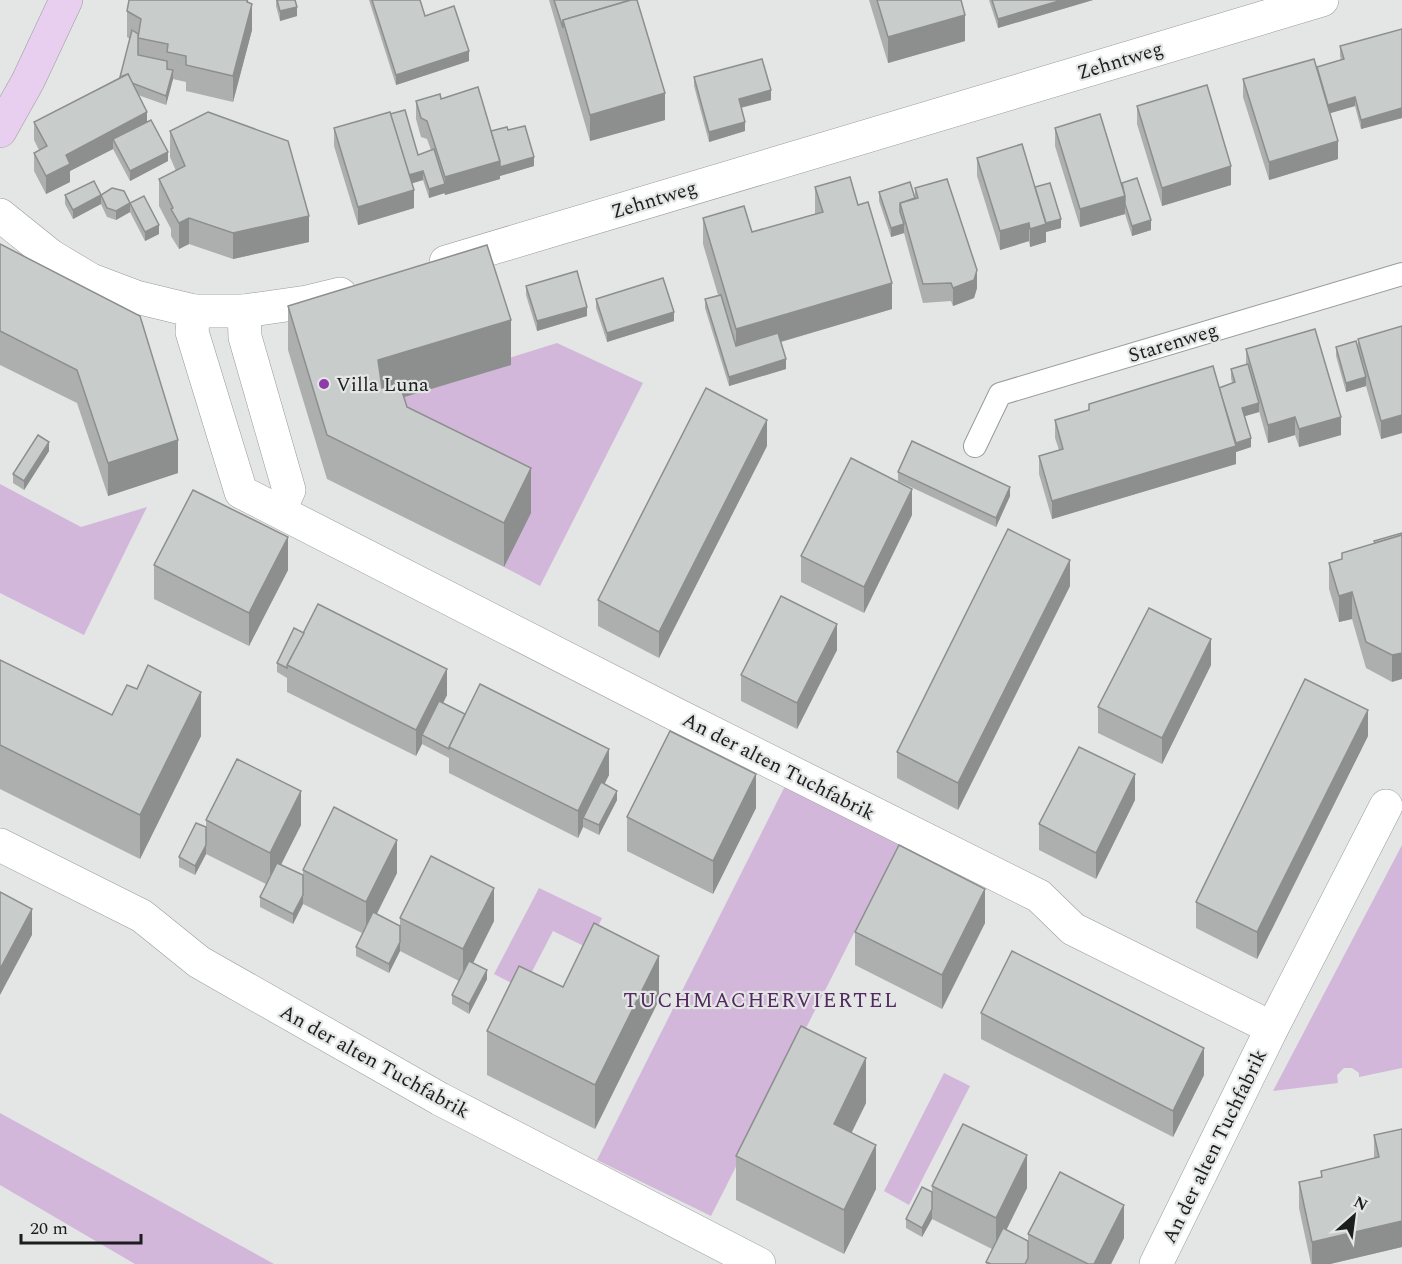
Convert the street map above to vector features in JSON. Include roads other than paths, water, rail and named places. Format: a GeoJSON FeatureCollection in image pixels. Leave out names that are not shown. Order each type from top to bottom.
{"type":"FeatureCollection","features":[{"type":"Feature","properties":{"kind":"street"},"geometry":{"type":"LineString","coordinates":[[0,131],[28,81],[66,0]]}},
{"type":"Feature","properties":{"kind":"street","name":"Zehntweg"},"geometry":{"type":"LineString","coordinates":[[416,272],[521,238],[1322,0]]}},
{"type":"Feature","properties":{"kind":"street"},"geometry":{"type":"LineString","coordinates":[[0,214],[51,256],[91,280],[136,297],[194,311],[244,310],[307,302],[371,286]]}},
{"type":"Feature","properties":{"kind":"street"},"geometry":{"type":"LineString","coordinates":[[244,310],[245,337],[289,490],[279,511]]}},
{"type":"Feature","properties":{"kind":"street","name":"An der alten Tuchfabrik"},"geometry":{"type":"LineString","coordinates":[[194,311],[192,332],[241,492],[1039,897],[1072,929],[1272,1028]]}},
{"type":"Feature","properties":{"kind":"street","name":"An der alten Tuchfabrik"},"geometry":{"type":"LineString","coordinates":[[1156,1264],[1272,1028],[1386,806]]}},
{"type":"Feature","properties":{"kind":"street","name":"An der alten Tuchfabrik"},"geometry":{"type":"LineString","coordinates":[[0,845],[142,916],[199,962],[440,1099],[759,1264]]}},
{"type":"Feature","properties":{"kind":"lane","name":"Starenweg"},"geometry":{"type":"LineString","coordinates":[[975,446],[1000,394],[1402,274]]}},
{"type":"Feature","properties":{"kind":"place","name":"Villa Luna"},"geometry":{"type":"Point","coordinates":[324,384]}},
{"type":"Feature","properties":{"kind":"district","name":"TUCHMACHERVIERTEL"},"geometry":{"type":"Point","coordinates":[761,1000]}}]}
